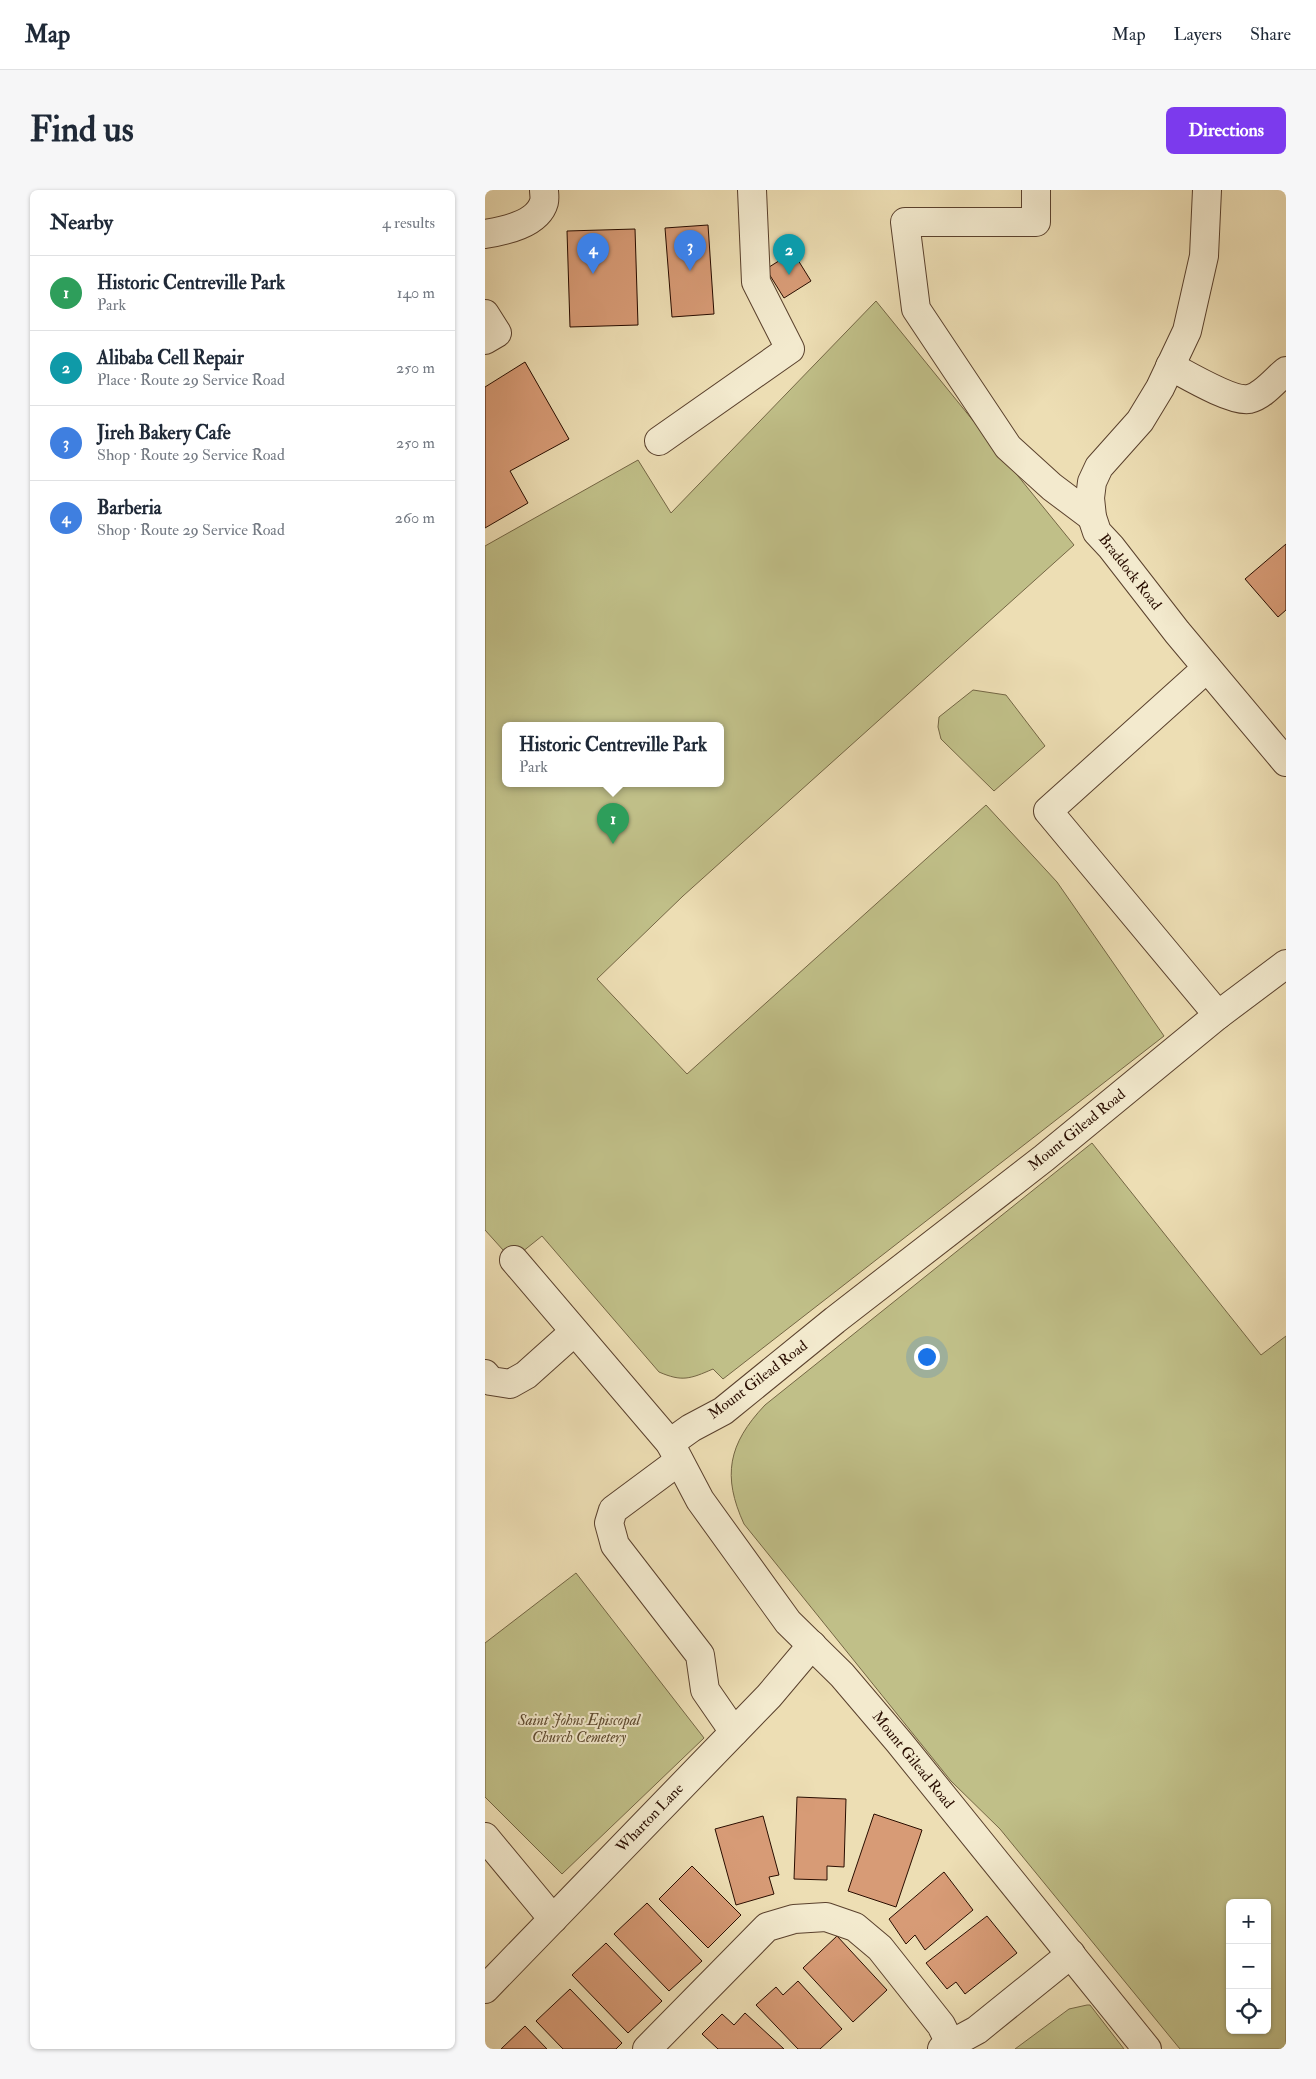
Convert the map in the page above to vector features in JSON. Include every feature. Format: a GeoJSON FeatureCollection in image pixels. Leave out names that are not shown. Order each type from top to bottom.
{"type":"FeatureCollection","features":[{"type":"Feature","properties":{"kind":"street"},"geometry":{"type":"LineString","coordinates":[[485,234],[506,231],[531,219],[544,202],[545,190]]}},
{"type":"Feature","properties":{"kind":"street"},"geometry":{"type":"LineString","coordinates":[[659,441],[790,349],[756,282],[752,190]]}},
{"type":"Feature","properties":{"kind":"street"},"geometry":{"type":"LineString","coordinates":[[1036,190],[1036,222],[905,222],[916,309],[1008,447],[1052,487],[1092,517]]}},
{"type":"Feature","properties":{"kind":"street","name":"Braddock Road"},"geometry":{"type":"LineString","coordinates":[[1207,190],[1204,256],[1187,330],[1140,421],[1099,466],[1092,482],[1090,498],[1092,517],[1097,532],[1286,762]]}},
{"type":"Feature","properties":{"kind":"street"},"geometry":{"type":"LineString","coordinates":[[485,314],[497,333],[485,340]]}},
{"type":"Feature","properties":{"kind":"street"},"geometry":{"type":"LineString","coordinates":[[1170,366],[1234,398],[1248,399],[1259,395],[1286,371]]}},
{"type":"Feature","properties":{"kind":"street"},"geometry":{"type":"LineString","coordinates":[[1207,668],[1048,811],[1218,1015]]}},
{"type":"Feature","properties":{"kind":"street","name":"Mount Gilead Road"},"geometry":{"type":"LineString","coordinates":[[1147,2049],[899,1742],[842,1675],[788,1622],[700,1500],[675,1452],[835,1320],[1044,1158],[1218,1015],[1286,964]]}},
{"type":"Feature","properties":{"kind":"street"},"geometry":{"type":"LineString","coordinates":[[514,1260],[675,1452],[613,1510],[609,1523],[615,1545],[700,1655],[705,1690],[734,1732]]}},
{"type":"Feature","properties":{"kind":"street"},"geometry":{"type":"LineString","coordinates":[[485,1374],[491,1381],[510,1384],[526,1375],[574,1332]]}},
{"type":"Feature","properties":{"kind":"street","name":"Wharton Lane"},"geometry":{"type":"LineString","coordinates":[[485,1989],[769,1696],[812,1645]]}},
{"type":"Feature","properties":{"kind":"street"},"geometry":{"type":"LineString","coordinates":[[485,1837],[553,1919]]}},
{"type":"Feature","properties":{"kind":"street"},"geometry":{"type":"LineString","coordinates":[[647,2049],[767,1927],[794,1919],[826,1917],[855,1927],[880,1948],[941,2025],[947,2047],[977,2030],[1071,1954]]}},
{"type":"Feature","properties":{"kind":"green space"},"geometry":{"type":"Polygon","coordinates":[[[876,301],[1074,545],[683,896],[597,979],[687,1074],[986,805],[1057,882],[1164,1036],[723,1379],[713,1369],[686,1378],[674,1377],[659,1372],[542,1236],[512,1260],[485,1230],[485,546],[638,460],[671,513],[876,301]]]}},
{"type":"Feature","properties":{"kind":"green space"},"geometry":{"type":"Polygon","coordinates":[[[973,690],[1006,695],[1045,746],[994,791],[941,739],[938,727],[939,717],[973,690]]]}},
{"type":"Feature","properties":{"kind":"green space"},"geometry":{"type":"Polygon","coordinates":[[[1092,1143],[1261,1355],[1286,1336],[1286,2049],[1180,2049],[1000,1829],[951,1781],[744,1524],[733,1491],[732,1461],[743,1433],[765,1405],[1092,1143]]]}},
{"type":"Feature","properties":{"kind":"green space","name":"Saint Johns Episcopal Church Cemetery"},"geometry":{"type":"Polygon","coordinates":[[[576,1573],[704,1738],[562,1874],[485,1797],[485,1643],[576,1573]]]}},
{"type":"Feature","properties":{"kind":"green space"},"geometry":{"type":"Polygon","coordinates":[[[1090,2005],[1124,2049],[1015,2049],[1069,2009],[1090,2005]]]}},
{"type":"Feature","properties":{"kind":"building"},"geometry":{"type":"Polygon","coordinates":[[[708,225],[714,314],[672,317],[665,228],[708,225]]]}},
{"type":"Feature","properties":{"kind":"building"},"geometry":{"type":"Polygon","coordinates":[[[635,229],[638,325],[570,327],[567,231],[635,229]]]}},
{"type":"Feature","properties":{"kind":"building"},"geometry":{"type":"Polygon","coordinates":[[[793,252],[811,281],[784,298],[766,269],[793,252]]]}},
{"type":"Feature","properties":{"kind":"building"},"geometry":{"type":"Polygon","coordinates":[[[525,362],[569,439],[510,471],[528,503],[485,528],[485,387],[525,362]]]}},
{"type":"Feature","properties":{"kind":"building"},"geometry":{"type":"Polygon","coordinates":[[[1286,544],[1286,610],[1278,617],[1245,579],[1286,544]]]}},
{"type":"Feature","properties":{"kind":"building"},"geometry":{"type":"Polygon","coordinates":[[[797,1797],[846,1799],[844,1867],[827,1866],[827,1880],[794,1879],[797,1797]]]}},
{"type":"Feature","properties":{"kind":"building"},"geometry":{"type":"Polygon","coordinates":[[[874,1814],[922,1830],[896,1907],[848,1891],[874,1814]]]}},
{"type":"Feature","properties":{"kind":"building"},"geometry":{"type":"Polygon","coordinates":[[[763,1816],[779,1875],[769,1877],[774,1894],[736,1905],[715,1829],[763,1816]]]}},
{"type":"Feature","properties":{"kind":"building"},"geometry":{"type":"Polygon","coordinates":[[[692,1866],[741,1915],[708,1948],[659,1899],[692,1866]]]}},
{"type":"Feature","properties":{"kind":"building"},"geometry":{"type":"Polygon","coordinates":[[[944,1872],[973,1910],[925,1950],[915,1935],[906,1944],[889,1919],[944,1872]]]}},
{"type":"Feature","properties":{"kind":"building"},"geometry":{"type":"Polygon","coordinates":[[[647,1903],[702,1961],[669,1991],[614,1934],[647,1903]]]}},
{"type":"Feature","properties":{"kind":"building"},"geometry":{"type":"Polygon","coordinates":[[[987,1916],[1017,1953],[965,1994],[956,1982],[947,1989],[926,1963],[987,1916]]]}},
{"type":"Feature","properties":{"kind":"building"},"geometry":{"type":"Polygon","coordinates":[[[837,1936],[887,1990],[853,2022],[803,1968],[837,1936]]]}},
{"type":"Feature","properties":{"kind":"building"},"geometry":{"type":"Polygon","coordinates":[[[606,1943],[662,2001],[628,2033],[572,1975],[606,1943]]]}},
{"type":"Feature","properties":{"kind":"building"},"geometry":{"type":"Polygon","coordinates":[[[798,1981],[842,2029],[820,2049],[798,2049],[756,2005],[776,1987],[783,1995],[798,1981]]]}},
{"type":"Feature","properties":{"kind":"building"},"geometry":{"type":"Polygon","coordinates":[[[570,1989],[622,2043],[616,2049],[563,2049],[536,2021],[570,1989]]]}},
{"type":"Feature","properties":{"kind":"building"},"geometry":{"type":"Polygon","coordinates":[[[745,2013],[784,2049],[718,2049],[702,2034],[722,2014],[734,2025],[745,2013]]]}},
{"type":"Feature","properties":{"kind":"building"},"geometry":{"type":"Polygon","coordinates":[[[525,2026],[547,2049],[501,2049],[525,2026]]]}},
{"type":"Feature","properties":{"kind":"place","name":"Jireh Bakery Cafe"},"geometry":{"type":"Point","coordinates":[690,271]}},
{"type":"Feature","properties":{"kind":"place","name":"Barberia"},"geometry":{"type":"Point","coordinates":[593,274]}},
{"type":"Feature","properties":{"kind":"place","name":"Alibaba Cell Repair"},"geometry":{"type":"Point","coordinates":[789,275]}},
{"type":"Feature","properties":{"kind":"place","name":"Historic Centreville Park"},"geometry":{"type":"Point","coordinates":[613,844]}}]}
